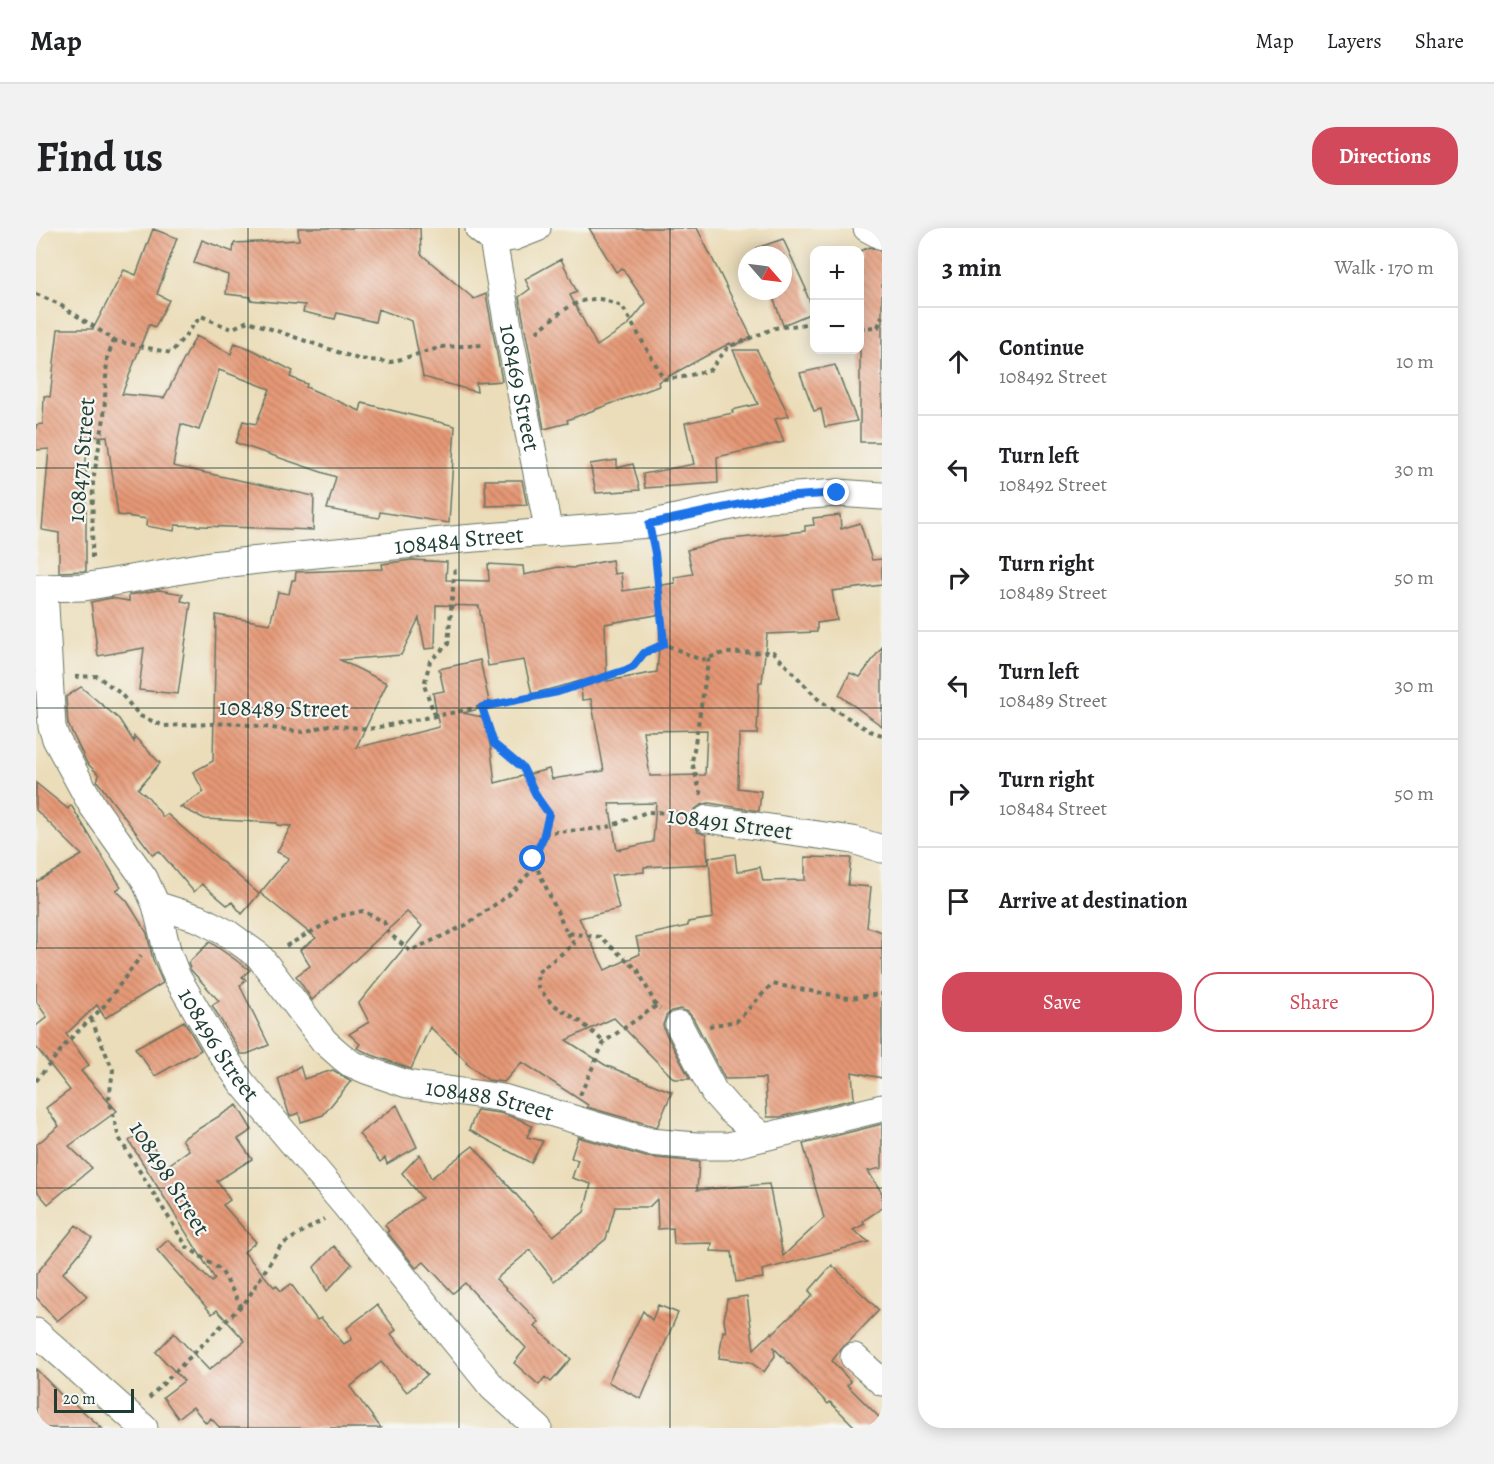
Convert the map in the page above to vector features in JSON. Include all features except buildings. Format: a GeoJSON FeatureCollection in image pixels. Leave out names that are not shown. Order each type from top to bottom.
{"type":"FeatureCollection","features":[{"type":"Feature","properties":{"kind":"street"},"geometry":{"type":"LineString","coordinates":[[486,234],[514,237],[537,228]]}},
{"type":"Feature","properties":{"kind":"street"},"geometry":{"type":"LineString","coordinates":[[867,228],[882,236]]}},
{"type":"Feature","properties":{"kind":"street","name":"108469 Street"},"geometry":{"type":"LineString","coordinates":[[486,234],[511,343],[549,533]]}},
{"type":"Feature","properties":{"kind":"street","name":"108484 Street"},"geometry":{"type":"LineString","coordinates":[[40,589],[92,586],[211,565],[462,539],[649,524],[768,498],[837,493],[882,496]]}},
{"type":"Feature","properties":{"kind":"street","name":"108496 Street"},"geometry":{"type":"LineString","coordinates":[[40,589],[52,727],[62,753],[92,806],[144,878],[156,905],[177,977],[220,1051],[248,1091],[346,1206],[493,1388],[538,1428]]}},
{"type":"Feature","properties":{"kind":"street","name":"108491 Street"},"geometry":{"type":"LineString","coordinates":[[707,819],[853,840],[882,849]]}},
{"type":"Feature","properties":{"kind":"street","name":"108488 Street"},"geometry":{"type":"LineString","coordinates":[[156,905],[215,926],[259,956],[324,1041],[350,1063],[388,1079],[407,1084],[503,1098],[651,1142],[685,1145],[728,1146],[882,1108]]}},
{"type":"Feature","properties":{"kind":"street"},"geometry":{"type":"LineString","coordinates":[[679,1025],[714,1092],[729,1109],[763,1137]]}},
{"type":"Feature","properties":{"kind":"street"},"geometry":{"type":"LineString","coordinates":[[36,1332],[138,1423]]}},
{"type":"Feature","properties":{"kind":"street"},"geometry":{"type":"LineString","coordinates":[[854,1357],[882,1382]]}},
{"type":"Feature","properties":{"kind":"path"},"geometry":{"type":"LineString","coordinates":[[36,294],[57,303],[114,340],[171,353],[201,316],[231,329],[248,321],[358,359],[391,362],[442,347],[511,343],[533,336],[555,316],[574,305],[598,299],[622,306],[664,379],[710,370],[728,347],[776,328],[810,325]]}},
{"type":"Feature","properties":{"kind":"path"},"geometry":{"type":"LineString","coordinates":[[864,328],[878,327],[882,316]]}},
{"type":"Feature","properties":{"kind":"path","name":"108471 Street"},"geometry":{"type":"LineString","coordinates":[[92,586],[93,481],[104,418],[107,358],[114,340]]}},
{"type":"Feature","properties":{"kind":"path"},"geometry":{"type":"LineString","coordinates":[[649,524],[655,553],[664,644],[701,660],[723,653],[772,652],[820,701],[882,735]]}},
{"type":"Feature","properties":{"kind":"path"},"geometry":{"type":"LineString","coordinates":[[435,716],[424,685],[430,660],[448,644],[454,569],[462,539]]}},
{"type":"Feature","properties":{"kind":"path","name":"108489 Street"},"geometry":{"type":"LineString","coordinates":[[49,679],[98,676],[120,693],[140,716],[164,726],[233,723],[303,732],[329,725],[369,729],[558,692],[632,668],[644,653],[664,644]]}},
{"type":"Feature","properties":{"kind":"path"},"geometry":{"type":"LineString","coordinates":[[707,819],[692,762],[709,657]]}},
{"type":"Feature","properties":{"kind":"path"},"geometry":{"type":"LineString","coordinates":[[482,707],[494,744],[523,768],[537,797],[549,814],[533,859],[574,944],[537,973],[538,987],[551,1003],[581,1022],[604,1042]]}},
{"type":"Feature","properties":{"kind":"path","name":"108491 Street"},"geometry":{"type":"LineString","coordinates":[[544,833],[604,828],[647,812],[695,813],[707,819]]}},
{"type":"Feature","properties":{"kind":"path"},"geometry":{"type":"LineString","coordinates":[[259,956],[289,945],[340,916],[363,911],[384,922],[389,933],[410,951],[466,925],[510,894],[536,866]]}},
{"type":"Feature","properties":{"kind":"path"},"geometry":{"type":"LineString","coordinates":[[36,1081],[69,1040],[104,1006],[136,962],[163,933]]}},
{"type":"Feature","properties":{"kind":"path"},"geometry":{"type":"LineString","coordinates":[[567,933],[600,937],[638,970],[656,1006],[604,1042],[570,1119]]}},
{"type":"Feature","properties":{"kind":"path"},"geometry":{"type":"LineString","coordinates":[[679,1025],[703,1027],[737,1021],[772,984],[849,998],[882,994]]}},
{"type":"Feature","properties":{"kind":"path","name":"108498 Street"},"geometry":{"type":"LineString","coordinates":[[91,1019],[113,1070],[109,1099],[118,1138],[187,1247],[221,1270],[241,1306]]}},
{"type":"Feature","properties":{"kind":"path"},"geometry":{"type":"LineString","coordinates":[[138,1423],[164,1381],[246,1301],[281,1245],[346,1206]]}},
{"type":"Feature","properties":{"kind":"route"},"geometry":{"type":"LineString","coordinates":[[533,859],[543,838],[549,814],[537,797],[523,768],[494,744],[482,707],[558,692],[632,668],[644,653],[664,644],[655,553],[649,524],[768,498],[837,493]]}}]}
